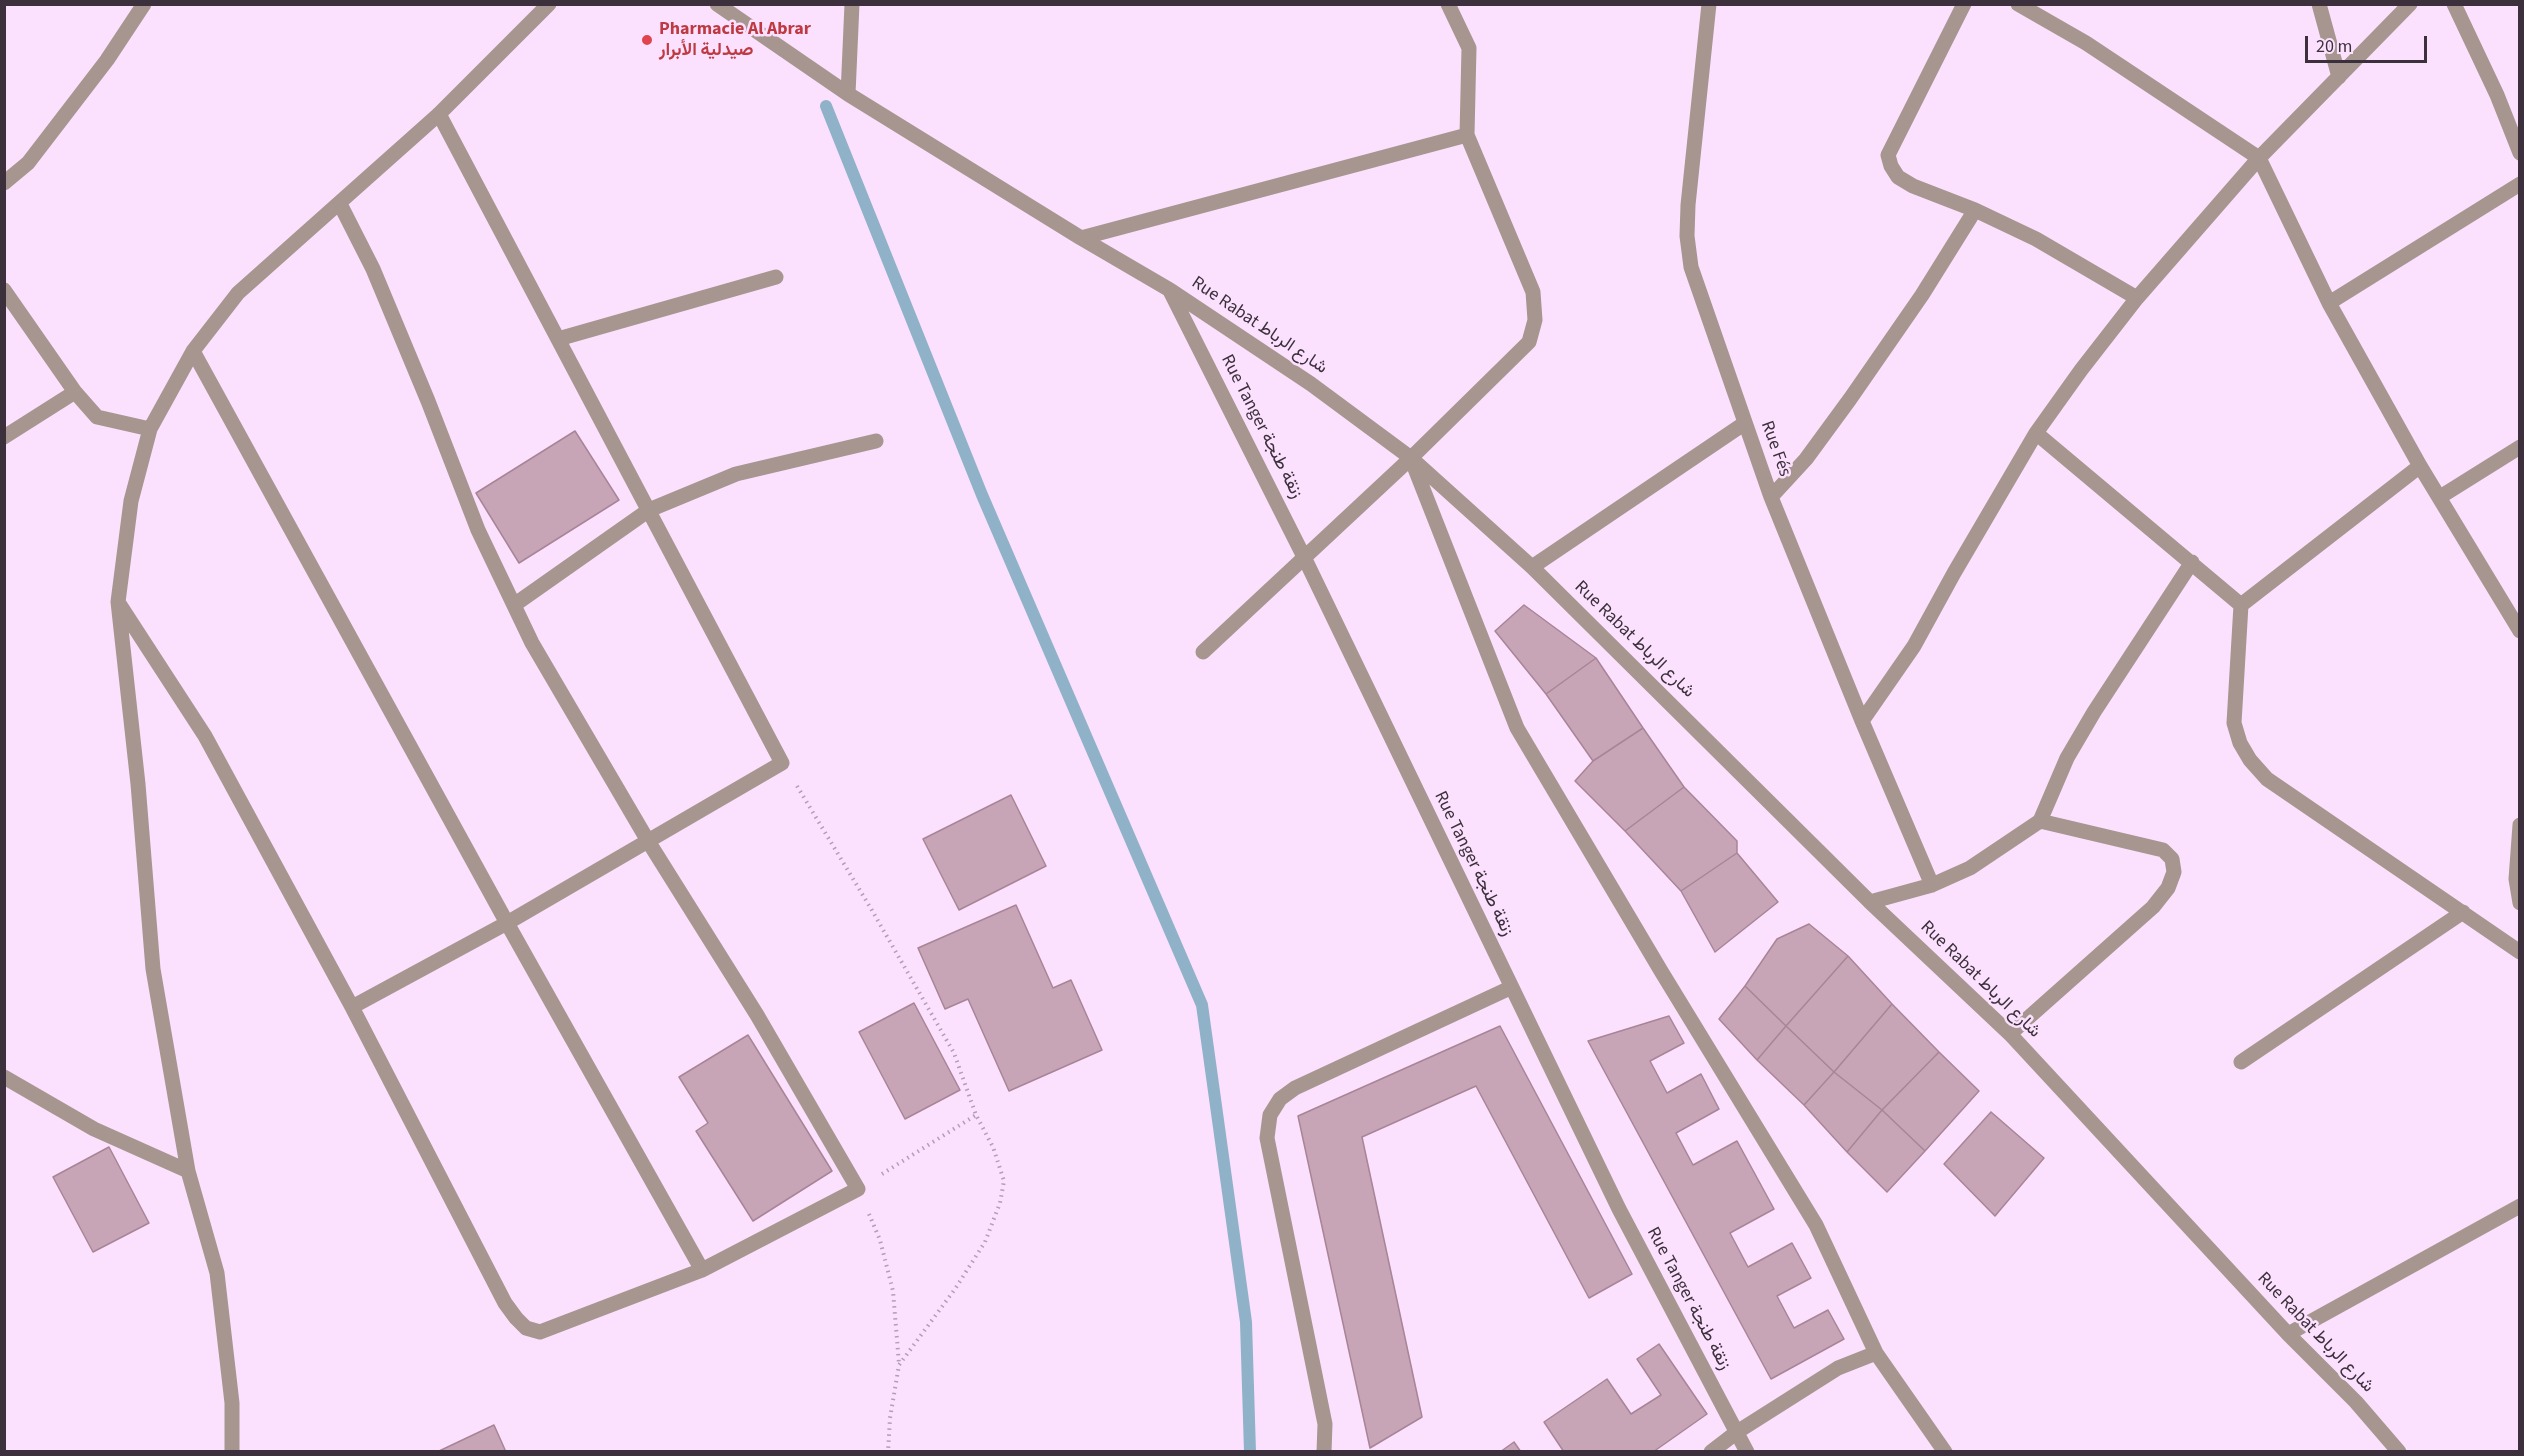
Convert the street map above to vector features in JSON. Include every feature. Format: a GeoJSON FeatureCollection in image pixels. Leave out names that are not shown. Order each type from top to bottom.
{"type":"FeatureCollection","features":[{"type":"Feature","properties":{"kind":"street"},"geometry":{"type":"LineString","coordinates":[[4,183],[28,163],[108,60],[144,4]]}},
{"type":"Feature","properties":{"kind":"street"},"geometry":{"type":"LineString","coordinates":[[232,1452],[232,1403],[217,1273],[188,1171],[153,969],[138,784],[118,602],[131,501],[150,429],[193,351],[238,293],[439,114],[549,4]]}},
{"type":"Feature","properties":{"kind":"street","name":"Rue Rabat شارع الرباط"},"geometry":{"type":"LineString","coordinates":[[717,4],[848,94],[1170,291],[1311,384],[1411,458],[1532,567],[1870,902],[2010,1034],[2288,1334],[2356,1402],[2399,1452]]}},
{"type":"Feature","properties":{"kind":"street"},"geometry":{"type":"LineString","coordinates":[[848,94],[852,4]]}},
{"type":"Feature","properties":{"kind":"street"},"geometry":{"type":"LineString","coordinates":[[1203,652],[1411,458],[1529,342],[1535,320],[1533,292],[1467,135],[1468,48],[1448,4]]}},
{"type":"Feature","properties":{"kind":"street","name":"Rue Fés"},"geometry":{"type":"LineString","coordinates":[[1709,4],[1688,205],[1687,236],[1691,267],[1771,497],[1932,885]]}},
{"type":"Feature","properties":{"kind":"street"},"geometry":{"type":"LineString","coordinates":[[1964,4],[1888,155],[1891,166],[1898,177],[1913,186],[1975,210],[2036,239],[2137,298]]}},
{"type":"Feature","properties":{"kind":"street"},"geometry":{"type":"LineString","coordinates":[[2018,4],[2086,43],[2259,158],[2329,303],[2420,466],[2520,631]]}},
{"type":"Feature","properties":{"kind":"street"},"geometry":{"type":"LineString","coordinates":[[2319,4],[2339,77]]}},
{"type":"Feature","properties":{"kind":"street"},"geometry":{"type":"LineString","coordinates":[[1862,721],[1914,646],[2036,433],[2137,298],[2259,158],[2410,4]]}},
{"type":"Feature","properties":{"kind":"street"},"geometry":{"type":"LineString","coordinates":[[2454,4],[2497,95],[2520,153]]}},
{"type":"Feature","properties":{"kind":"street"},"geometry":{"type":"LineString","coordinates":[[352,1007],[507,923],[782,763],[439,114]]}},
{"type":"Feature","properties":{"kind":"street"},"geometry":{"type":"LineString","coordinates":[[1081,238],[1467,135]]}},
{"type":"Feature","properties":{"kind":"street"},"geometry":{"type":"LineString","coordinates":[[2329,303],[2520,184]]}},
{"type":"Feature","properties":{"kind":"street"},"geometry":{"type":"LineString","coordinates":[[118,602],[205,736],[352,1007],[505,1303],[526,1328],[540,1332],[702,1270],[858,1189],[757,1015],[648,841],[532,643],[478,530],[373,269],[340,204]]}},
{"type":"Feature","properties":{"kind":"street"},"geometry":{"type":"LineString","coordinates":[[1771,497],[1806,459],[1850,399],[1922,295],[1975,210]]}},
{"type":"Feature","properties":{"kind":"street"},"geometry":{"type":"LineString","coordinates":[[558,339],[776,277]]}},
{"type":"Feature","properties":{"kind":"street"},"geometry":{"type":"LineString","coordinates":[[4,290],[75,392],[97,417],[150,429]]}},
{"type":"Feature","properties":{"kind":"street","name":"Rue Tanger زنقة طنجة"},"geometry":{"type":"LineString","coordinates":[[1170,291],[1304,557],[1510,988],[1619,1209],[1748,1452]]}},
{"type":"Feature","properties":{"kind":"street"},"geometry":{"type":"LineString","coordinates":[[193,351],[507,923],[702,1270]]}},
{"type":"Feature","properties":{"kind":"street"},"geometry":{"type":"LineString","coordinates":[[4,437],[75,392]]}},
{"type":"Feature","properties":{"kind":"street"},"geometry":{"type":"LineString","coordinates":[[1532,567],[1744,423]]}},
{"type":"Feature","properties":{"kind":"street"},"geometry":{"type":"LineString","coordinates":[[2036,433],[2241,605]]}},
{"type":"Feature","properties":{"kind":"street"},"geometry":{"type":"LineString","coordinates":[[514,604],[649,510],[736,474],[876,441]]}},
{"type":"Feature","properties":{"kind":"street"},"geometry":{"type":"LineString","coordinates":[[2440,497],[2520,447]]}},
{"type":"Feature","properties":{"kind":"street"},"geometry":{"type":"LineString","coordinates":[[1411,458],[1517,728],[1816,1226],[1876,1353],[1945,1452]]}},
{"type":"Feature","properties":{"kind":"street"},"geometry":{"type":"LineString","coordinates":[[2420,466],[2241,605],[2234,723],[2240,743],[2250,760],[2267,779],[2520,952]]}},
{"type":"Feature","properties":{"kind":"street"},"geometry":{"type":"LineString","coordinates":[[1870,902],[1932,885],[1970,868],[2040,821],[2067,758],[2192,562]]}},
{"type":"Feature","properties":{"kind":"street"},"geometry":{"type":"LineString","coordinates":[[2010,1034],[2153,907],[2168,888],[2174,872],[2172,859],[2163,850],[2040,821]]}},
{"type":"Feature","properties":{"kind":"street"},"geometry":{"type":"LineString","coordinates":[[2520,825],[2516,879],[2520,903]]}},
{"type":"Feature","properties":{"kind":"street"},"geometry":{"type":"LineString","coordinates":[[2241,1062],[2463,912]]}},
{"type":"Feature","properties":{"kind":"street"},"geometry":{"type":"LineString","coordinates":[[1324,1452],[1325,1424],[1267,1138],[1270,1115],[1280,1099],[1294,1088],[1510,988]]}},
{"type":"Feature","properties":{"kind":"street"},"geometry":{"type":"LineString","coordinates":[[4,1077],[94,1129],[188,1171]]}},
{"type":"Feature","properties":{"kind":"street"},"geometry":{"type":"LineString","coordinates":[[2288,1334],[2520,1206]]}},
{"type":"Feature","properties":{"kind":"street"},"geometry":{"type":"LineString","coordinates":[[1711,1452],[1737,1432],[1838,1368],[1876,1353]]}},
{"type":"Feature","properties":{"kind":"path"},"geometry":{"type":"LineString","coordinates":[[782,763],[870,907],[954,1053],[976,1115],[993,1147],[1004,1181],[1000,1203],[985,1242],[955,1289],[899,1365]]}},
{"type":"Feature","properties":{"kind":"path"},"geometry":{"type":"LineString","coordinates":[[888,1452],[890,1418],[899,1365],[893,1291],[880,1240],[858,1189],[976,1115]]}},
{"type":"Feature","properties":{"kind":"building"},"geometry":{"type":"Polygon","coordinates":[[[575,431],[619,500],[519,563],[476,493],[575,431]]]}},
{"type":"Feature","properties":{"kind":"building"},"geometry":{"type":"Polygon","coordinates":[[[1524,605],[1596,658],[1546,694],[1495,631],[1524,605]]]}},
{"type":"Feature","properties":{"kind":"building"},"geometry":{"type":"Polygon","coordinates":[[[1596,658],[1643,728],[1593,761],[1546,694],[1596,658]]]}},
{"type":"Feature","properties":{"kind":"building"},"geometry":{"type":"Polygon","coordinates":[[[1643,728],[1684,787],[1625,831],[1575,781],[1593,761],[1643,728]]]}},
{"type":"Feature","properties":{"kind":"building"},"geometry":{"type":"Polygon","coordinates":[[[1684,787],[1737,841],[1737,853],[1681,891],[1625,831],[1684,787]]]}},
{"type":"Feature","properties":{"kind":"building"},"geometry":{"type":"Polygon","coordinates":[[[1011,795],[1046,866],[959,910],[923,839],[1011,795]]]}},
{"type":"Feature","properties":{"kind":"building"},"geometry":{"type":"Polygon","coordinates":[[[1737,853],[1778,902],[1715,952],[1681,891],[1737,853]]]}},
{"type":"Feature","properties":{"kind":"building"},"geometry":{"type":"Polygon","coordinates":[[[1016,905],[1053,988],[1071,980],[1102,1050],[1009,1091],[968,999],[945,1009],[918,948],[1016,905]]]}},
{"type":"Feature","properties":{"kind":"building"},"geometry":{"type":"Polygon","coordinates":[[[1809,924],[1848,956],[1786,1026],[1745,986],[1777,939],[1809,924]]]}},
{"type":"Feature","properties":{"kind":"building"},"geometry":{"type":"Polygon","coordinates":[[[1848,956],[1892,1004],[1834,1072],[1786,1026],[1848,956]]]}},
{"type":"Feature","properties":{"kind":"building"},"geometry":{"type":"Polygon","coordinates":[[[1745,986],[1786,1026],[1757,1060],[1719,1019],[1745,986]]]}},
{"type":"Feature","properties":{"kind":"building"},"geometry":{"type":"Polygon","coordinates":[[[914,1003],[960,1090],[905,1119],[859,1032],[914,1003]]]}},
{"type":"Feature","properties":{"kind":"building"},"geometry":{"type":"Polygon","coordinates":[[[1892,1004],[1939,1052],[1882,1110],[1834,1072],[1892,1004]]]}},
{"type":"Feature","properties":{"kind":"building"},"geometry":{"type":"Polygon","coordinates":[[[1669,1016],[1684,1043],[1650,1061],[1667,1093],[1701,1074],[1719,1109],[1676,1133],[1693,1165],[1737,1141],[1774,1209],[1730,1233],[1748,1267],[1792,1243],[1811,1278],[1777,1296],[1794,1328],[1828,1310],[1844,1339],[1771,1379],[1588,1041],[1669,1016]]]}},
{"type":"Feature","properties":{"kind":"building"},"geometry":{"type":"Polygon","coordinates":[[[1500,1026],[1632,1274],[1589,1298],[1476,1086],[1362,1137],[1422,1417],[1370,1448],[1298,1116],[1500,1026]]]}},
{"type":"Feature","properties":{"kind":"building"},"geometry":{"type":"Polygon","coordinates":[[[1786,1026],[1834,1072],[1804,1105],[1757,1060],[1786,1026]]]}},
{"type":"Feature","properties":{"kind":"building"},"geometry":{"type":"Polygon","coordinates":[[[748,1035],[832,1171],[753,1221],[696,1131],[708,1123],[679,1077],[748,1035]]]}},
{"type":"Feature","properties":{"kind":"building"},"geometry":{"type":"Polygon","coordinates":[[[1939,1052],[1979,1091],[1925,1151],[1882,1110],[1939,1052]]]}},
{"type":"Feature","properties":{"kind":"building"},"geometry":{"type":"Polygon","coordinates":[[[1834,1072],[1882,1110],[1847,1152],[1804,1105],[1834,1072]]]}},
{"type":"Feature","properties":{"kind":"building"},"geometry":{"type":"Polygon","coordinates":[[[1882,1110],[1925,1151],[1887,1192],[1847,1152],[1882,1110]]]}},
{"type":"Feature","properties":{"kind":"building"},"geometry":{"type":"Polygon","coordinates":[[[1991,1112],[2044,1158],[1995,1216],[1944,1164],[1991,1112]]]}},
{"type":"Feature","properties":{"kind":"building"},"geometry":{"type":"Polygon","coordinates":[[[109,1147],[149,1223],[93,1252],[53,1177],[109,1147]]]}},
{"type":"Feature","properties":{"kind":"building"},"geometry":{"type":"Polygon","coordinates":[[[1659,1344],[1707,1414],[1653,1452],[1564,1452],[1544,1422],[1607,1379],[1631,1414],[1661,1395],[1637,1359],[1659,1344]]]}},
{"type":"Feature","properties":{"kind":"building"},"geometry":{"type":"Polygon","coordinates":[[[494,1425],[506,1452],[437,1452],[494,1425]]]}},
{"type":"Feature","properties":{"kind":"building"},"geometry":{"type":"Polygon","coordinates":[[[1514,1442],[1521,1452],[1500,1452],[1514,1442]]]}},
{"type":"Feature","properties":{"kind":"waterway"},"geometry":{"type":"LineString","coordinates":[[826,106],[982,495],[1202,1005],[1246,1322],[1250,1452]]}},
{"type":"Feature","properties":{"kind":"place","name":"Pharmacie Al Abrar صيدلية الأبرار"},"geometry":{"type":"Point","coordinates":[647,40]}}]}
